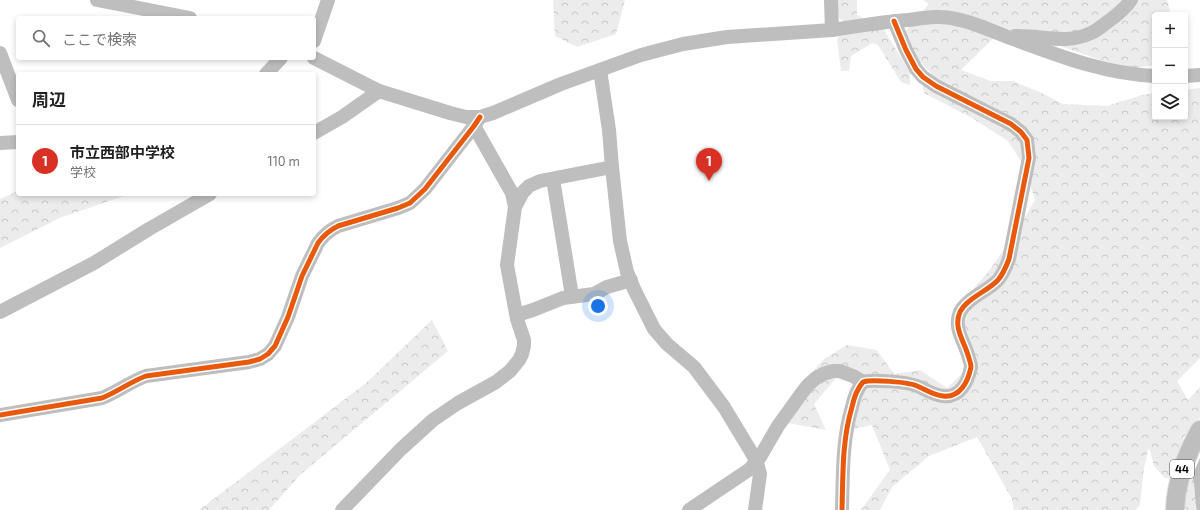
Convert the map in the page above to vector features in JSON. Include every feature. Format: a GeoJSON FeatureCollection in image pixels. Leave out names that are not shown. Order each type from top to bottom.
{"type":"FeatureCollection","features":[{"type":"Feature","properties":{"kind":"main road","name":"44"},"geometry":{"type":"LineString","coordinates":[[1175,510],[1179,478],[1200,430]]}},
{"type":"Feature","properties":{"kind":"street"},"geometry":{"type":"LineString","coordinates":[[98,0],[180,16]]}},
{"type":"Feature","properties":{"kind":"street"},"geometry":{"type":"LineString","coordinates":[[316,36],[328,0]]}},
{"type":"Feature","properties":{"kind":"street"},"geometry":{"type":"LineString","coordinates":[[831,0],[832,30]]}},
{"type":"Feature","properties":{"kind":"street"},"geometry":{"type":"LineString","coordinates":[[1005,36],[1029,35],[1058,40],[1070,39],[1089,34],[1120,12],[1130,0]]}},
{"type":"Feature","properties":{"kind":"street"},"geometry":{"type":"LineString","coordinates":[[0,415],[102,398],[146,376],[249,362],[260,359],[268,354],[275,346],[288,317],[302,276],[318,242],[332,229],[410,203],[425,189],[477,122],[493,112],[561,84],[641,55],[697,41],[726,37],[832,30],[894,21],[947,17],[1103,69],[1128,74],[1152,76]]}},
{"type":"Feature","properties":{"kind":"street"},"geometry":{"type":"LineString","coordinates":[[842,510],[844,437],[854,398],[858,388],[863,382],[873,380],[916,385],[928,392],[942,396],[954,396],[962,390],[968,379],[971,365],[959,332],[958,320],[961,310],[970,300],[997,281],[1004,272],[1009,259],[1029,158],[1027,140],[1021,132],[1011,124],[936,86],[923,76],[916,68],[906,50],[894,21]]}},
{"type":"Feature","properties":{"kind":"street"},"geometry":{"type":"LineString","coordinates":[[0,54],[16,95]]}},
{"type":"Feature","properties":{"kind":"street"},"geometry":{"type":"LineString","coordinates":[[316,59],[379,91],[466,117],[477,122],[512,194],[515,207]]}},
{"type":"Feature","properties":{"kind":"street"},"geometry":{"type":"LineString","coordinates":[[268,72],[278,60]]}},
{"type":"Feature","properties":{"kind":"street"},"geometry":{"type":"LineString","coordinates":[[600,70],[609,130],[620,241],[625,265],[654,329],[667,344],[685,358],[698,373],[724,407],[756,462],[760,474],[755,510]]}},
{"type":"Feature","properties":{"kind":"street"},"geometry":{"type":"LineString","coordinates":[[1188,76],[1200,75]]}},
{"type":"Feature","properties":{"kind":"street"},"geometry":{"type":"LineString","coordinates":[[316,132],[342,117],[379,91]]}},
{"type":"Feature","properties":{"kind":"street"},"geometry":{"type":"LineString","coordinates":[[0,143],[16,142]]}},
{"type":"Feature","properties":{"kind":"street"},"geometry":{"type":"LineString","coordinates":[[342,510],[401,449],[434,420],[458,403],[496,382],[510,371],[519,360],[524,346],[506,265],[515,207],[523,192],[529,186],[540,181],[612,167]]}},
{"type":"Feature","properties":{"kind":"street"},"geometry":{"type":"LineString","coordinates":[[553,179],[572,296]]}},
{"type":"Feature","properties":{"kind":"street"},"geometry":{"type":"LineString","coordinates":[[0,312],[94,263],[207,196]]}},
{"type":"Feature","properties":{"kind":"street"},"geometry":{"type":"LineString","coordinates":[[517,315],[572,296],[594,294],[606,287],[631,280]]}},
{"type":"Feature","properties":{"kind":"street"},"geometry":{"type":"LineString","coordinates":[[689,510],[745,473],[756,462],[778,426],[808,385],[816,378],[833,371],[840,371],[863,382]]}},
{"type":"Feature","properties":{"kind":"green space"},"geometry":{"type":"Polygon","coordinates":[[[553,0],[625,0],[616,34],[577,47],[555,36],[553,0]]]}},
{"type":"Feature","properties":{"kind":"green space"},"geometry":{"type":"Polygon","coordinates":[[[836,0],[857,0],[857,15],[865,19],[879,22],[910,72],[910,85],[901,82],[878,45],[872,43],[851,56],[849,71],[841,71],[837,39],[848,25],[839,18],[836,0]]]}},
{"type":"Feature","properties":{"kind":"green space"},"geometry":{"type":"Polygon","coordinates":[[[923,0],[1167,0],[1170,12],[1152,12],[1152,65],[1136,68],[1106,62],[1060,46],[1003,29],[961,70],[991,81],[1013,81],[1063,104],[1107,106],[1142,95],[1152,93],[1152,120],[1188,120],[1188,90],[1200,88],[1200,358],[1177,381],[1188,400],[1200,387],[1200,418],[1183,438],[1194,463],[1200,510],[1178,510],[1174,479],[1165,478],[1154,466],[1149,447],[1144,468],[1140,505],[1136,510],[1014,510],[1012,499],[977,437],[929,456],[892,487],[880,510],[861,510],[890,470],[872,425],[854,429],[852,411],[862,386],[836,378],[814,404],[826,430],[782,422],[812,372],[824,359],[847,345],[877,350],[894,374],[920,370],[947,388],[965,371],[961,328],[968,295],[988,272],[1013,237],[1035,200],[1024,166],[1008,141],[972,118],[924,93],[923,86],[932,74],[911,52],[904,33],[929,4],[923,0]]]}},
{"type":"Feature","properties":{"kind":"green space"},"geometry":{"type":"Polygon","coordinates":[[[16,192],[16,196],[124,196],[62,217],[0,248],[0,199],[16,192]]]}},
{"type":"Feature","properties":{"kind":"green space"},"geometry":{"type":"Polygon","coordinates":[[[432,320],[448,351],[300,475],[269,510],[199,510],[366,383],[432,320]]]}},
{"type":"Feature","properties":{"kind":"shaded area"},"geometry":{"type":"Polygon","coordinates":[[[1200,458],[1200,510],[1197,510],[1192,476],[1200,458]]]}},
{"type":"Feature","properties":{"kind":"cycle path"},"geometry":{"type":"LineString","coordinates":[[842,510],[846,432],[855,397],[863,382],[881,381],[906,383],[932,393],[949,396],[959,392],[968,378],[971,366],[958,329],[958,318],[963,307],[994,284],[1006,268],[1029,158],[1027,140],[1021,132],[1011,124],[936,86],[923,77],[916,69],[906,50],[894,21]]}},
{"type":"Feature","properties":{"kind":"cycle path"},"geometry":{"type":"LineString","coordinates":[[0,415],[102,398],[146,376],[249,362],[260,359],[268,354],[275,346],[288,317],[302,276],[318,243],[322,238],[329,231],[338,226],[410,203],[425,189],[480,117]]}},
{"type":"Feature","properties":{"kind":"place","name":"市立西部中学校"},"geometry":{"type":"Point","coordinates":[709,181]}}]}
